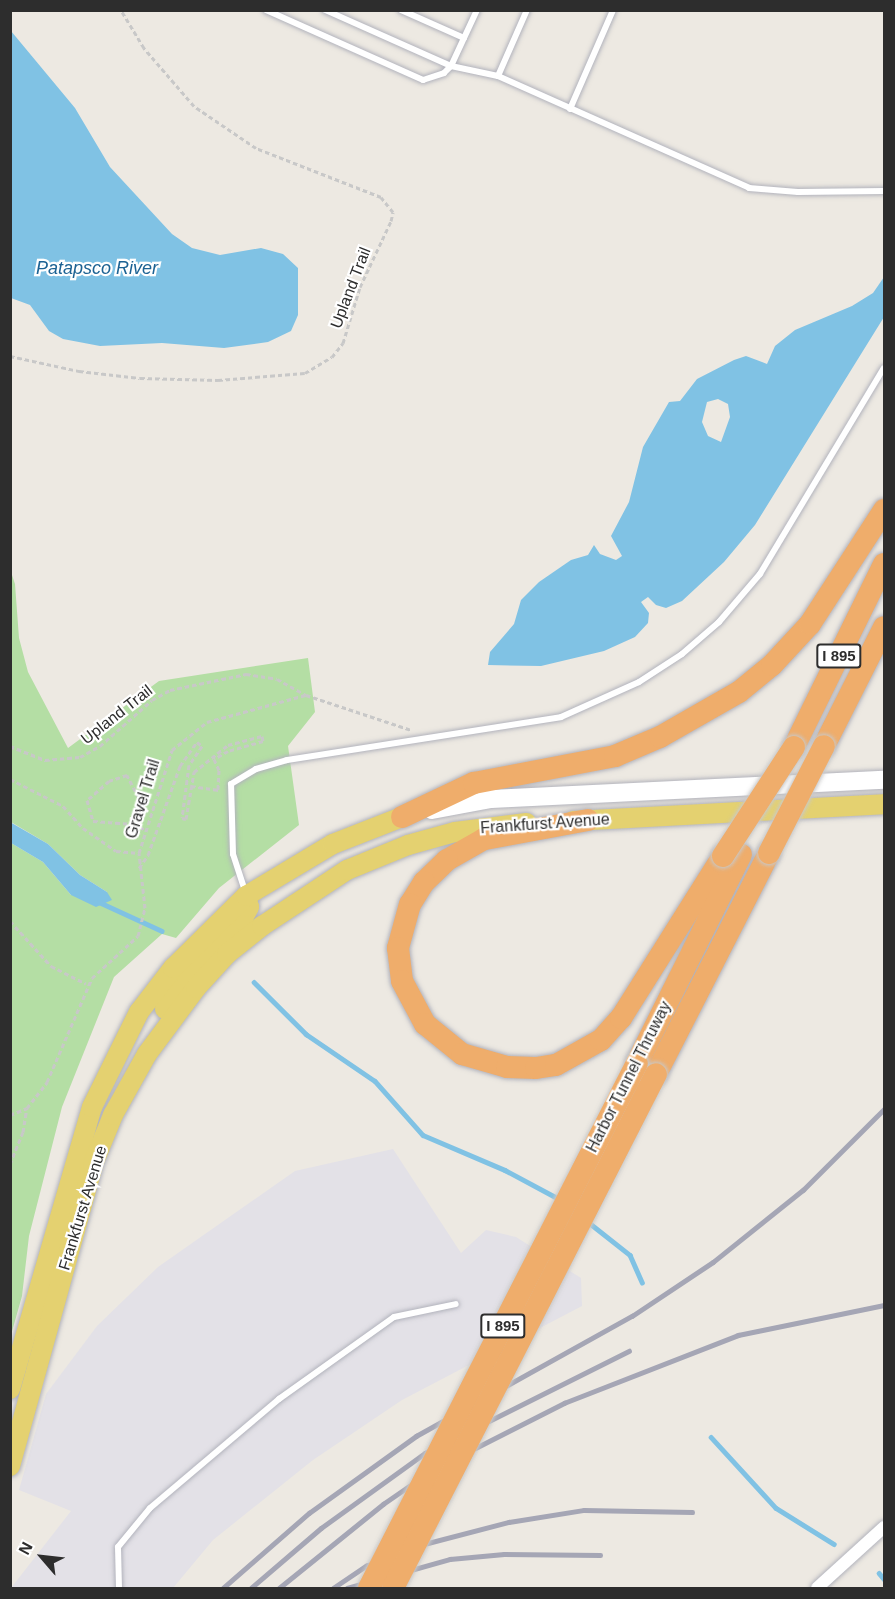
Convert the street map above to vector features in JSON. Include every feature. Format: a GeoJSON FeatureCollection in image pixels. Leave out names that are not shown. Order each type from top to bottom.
{"type":"FeatureCollection","features":[{"type":"Feature","properties":{"kind":"highway"},"geometry":{"type":"LineString","coordinates":[[402,817],[474,783],[615,756],[660,737],[739,692],[772,665],[810,624],[885,510]]}},
{"type":"Feature","properties":{"kind":"highway","name":"I 895"},"geometry":{"type":"LineString","coordinates":[[732,855],[794,747],[885,564]]}},
{"type":"Feature","properties":{"kind":"highway","name":"Harbor Tunnel Thruway"},"geometry":{"type":"LineString","coordinates":[[369,1588],[646,1068],[769,853],[885,627]]}},
{"type":"Feature","properties":{"kind":"highway"},"geometry":{"type":"LineString","coordinates":[[588,820],[484,839],[447,860],[424,882],[410,904],[398,948],[402,981],[425,1024],[462,1054],[507,1066],[537,1068],[563,1061],[601,1040],[621,1018],[732,855]]}},
{"type":"Feature","properties":{"kind":"highway","name":"Harbor Tunnel Thruway"},"geometry":{"type":"LineString","coordinates":[[393,1588],[646,1068],[732,855]]}},
{"type":"Feature","properties":{"kind":"main road","name":"Frankfurst Avenue"},"geometry":{"type":"LineString","coordinates":[[10,1389],[75,1158],[113,1058],[139,1012],[173,968],[246,896],[333,844],[402,817],[491,799],[883,781]]}},
{"type":"Feature","properties":{"kind":"main road","name":"Frankfurst Avenue"},"geometry":{"type":"LineString","coordinates":[[10,1466],[93,1164],[113,1115],[147,1054],[196,987],[227,954],[306,894],[347,870],[408,845],[492,825],[885,804]]}},
{"type":"Feature","properties":{"kind":"main road"},"geometry":{"type":"LineString","coordinates":[[147,1054],[153,1031],[176,992],[247,914],[246,896],[274,905],[306,894]]}},
{"type":"Feature","properties":{"kind":"street"},"geometry":{"type":"LineString","coordinates":[[817,1588],[885,1527]]}},
{"type":"Feature","properties":{"kind":"lane"},"geometry":{"type":"LineString","coordinates":[[266,10],[423,80],[444,73],[451,66],[477,10]]}},
{"type":"Feature","properties":{"kind":"lane"},"geometry":{"type":"LineString","coordinates":[[325,10],[451,66],[498,76],[749,188],[798,192],[885,191]]}},
{"type":"Feature","properties":{"kind":"lane"},"geometry":{"type":"LineString","coordinates":[[401,10],[464,38]]}},
{"type":"Feature","properties":{"kind":"lane"},"geometry":{"type":"LineString","coordinates":[[498,76],[527,10]]}},
{"type":"Feature","properties":{"kind":"lane"},"geometry":{"type":"LineString","coordinates":[[570,109],[613,10]]}},
{"type":"Feature","properties":{"kind":"lane"},"geometry":{"type":"LineString","coordinates":[[246,896],[233,854],[231,784],[256,769],[287,760],[561,717],[639,682],[682,654],[719,622],[760,574],[885,368]]}},
{"type":"Feature","properties":{"kind":"lane"},"geometry":{"type":"LineString","coordinates":[[119,1588],[118,1546],[150,1508],[279,1399],[394,1317],[456,1304]]}},
{"type":"Feature","properties":{"kind":"path","name":"Upland Trail"},"geometry":{"type":"LineString","coordinates":[[10,356],[79,372],[140,378],[241,379],[305,373],[332,357],[343,343],[360,287],[391,221],[393,212],[381,197],[256,148],[194,106],[144,48],[121,10]]}},
{"type":"Feature","properties":{"kind":"path","name":"Upland Trail"},"geometry":{"type":"LineString","coordinates":[[10,746],[45,760],[80,757],[100,746],[152,700],[170,690],[221,678],[264,674],[306,695],[431,737]]}},
{"type":"Feature","properties":{"kind":"path","name":"Gravel Trail"},"geometry":{"type":"LineString","coordinates":[[10,1115],[27,1108],[48,1082],[87,985],[105,963],[138,936],[145,908],[139,854],[166,764],[186,736],[207,722],[306,695]]}},
{"type":"Feature","properties":{"kind":"path"},"geometry":{"type":"LineString","coordinates":[[140,868],[152,845],[180,766],[197,742],[202,746],[189,765],[182,818],[186,819],[194,772],[208,758],[228,746],[262,736],[263,741],[228,751],[214,759],[219,770],[217,790],[192,786]]}},
{"type":"Feature","properties":{"kind":"path"},"geometry":{"type":"LineString","coordinates":[[133,824],[138,798],[127,775],[109,781],[87,800],[93,821],[133,824],[146,830]]}},
{"type":"Feature","properties":{"kind":"path"},"geometry":{"type":"LineString","coordinates":[[10,779],[63,806],[99,841],[116,850],[139,854]]}},
{"type":"Feature","properties":{"kind":"path"},"geometry":{"type":"LineString","coordinates":[[10,921],[51,966],[87,985]]}},
{"type":"Feature","properties":{"kind":"path","name":"Gravel Trail"},"geometry":{"type":"LineString","coordinates":[[10,1164],[23,1132],[27,1108]]}},
{"type":"Feature","properties":{"kind":"shaded area"},"geometry":{"type":"Polygon","coordinates":[[[393,1149],[461,1253],[486,1230],[516,1237],[581,1278],[582,1306],[402,1400],[313,1460],[213,1540],[173,1588],[11,1588],[71,1511],[19,1490],[46,1394],[97,1326],[158,1267],[295,1171],[393,1149]]]}},
{"type":"Feature","properties":{"kind":"green space"},"geometry":{"type":"Polygon","coordinates":[[[11,572],[15,584],[19,638],[28,672],[68,748],[159,681],[308,658],[315,712],[288,746],[299,825],[219,888],[176,938],[162,934],[114,977],[62,1107],[29,1236],[22,1296],[11,1335],[11,843],[43,862],[71,895],[107,892],[80,875],[48,844],[11,822],[11,572]]]}},
{"type":"Feature","properties":{"kind":"water","name":"Patapsco River"},"geometry":{"type":"Polygon","coordinates":[[[11,31],[75,108],[110,167],[172,234],[192,248],[220,255],[261,248],[283,254],[298,268],[298,315],[291,331],[268,342],[224,348],[162,343],[100,346],[63,339],[49,331],[30,305],[11,298],[11,31]]]}},
{"type":"Feature","properties":{"kind":"water"},"geometry":{"type":"Polygon","coordinates":[[[884,277],[884,317],[755,525],[724,562],[682,601],[666,608],[656,605],[648,597],[641,602],[649,613],[648,623],[635,637],[604,651],[541,666],[488,665],[490,652],[514,624],[521,600],[539,582],[571,560],[588,555],[594,545],[600,554],[616,560],[622,556],[611,536],[629,502],[643,447],[669,402],[680,401],[697,379],[734,360],[746,356],[767,364],[775,346],[795,330],[852,306],[873,293],[884,277]],[[718,399],[707,402],[702,422],[708,436],[721,442],[730,417],[728,404],[718,399]]]}},
{"type":"Feature","properties":{"kind":"water"},"geometry":{"type":"Polygon","coordinates":[[[10,822],[48,844],[80,875],[107,892],[112,900],[96,907],[71,895],[43,862],[11,843],[10,822]]]}},
{"type":"Feature","properties":{"kind":"waterway"},"geometry":{"type":"LineString","coordinates":[[99,902],[162,931]]}},
{"type":"Feature","properties":{"kind":"waterway"},"geometry":{"type":"LineString","coordinates":[[254,982],[306,1034],[375,1081],[423,1135],[505,1170],[559,1199]]}},
{"type":"Feature","properties":{"kind":"waterway"},"geometry":{"type":"LineString","coordinates":[[587,1221],[630,1255],[642,1282]]}},
{"type":"Feature","properties":{"kind":"waterway"},"geometry":{"type":"LineString","coordinates":[[711,1437],[776,1508],[834,1544]]}},
{"type":"Feature","properties":{"kind":"waterway"},"geometry":{"type":"LineString","coordinates":[[879,1573],[884,1579]]}},
{"type":"Feature","properties":{"kind":"railway"},"geometry":{"type":"LineString","coordinates":[[223,1588],[309,1513],[416,1436],[632,1316],[713,1262],[803,1190],[884,1109]]}},
{"type":"Feature","properties":{"kind":"railway"},"geometry":{"type":"LineString","coordinates":[[279,1588],[383,1504],[434,1469],[564,1403],[738,1335],[884,1305]]}},
{"type":"Feature","properties":{"kind":"railway"},"geometry":{"type":"LineString","coordinates":[[251,1588],[321,1528],[425,1453],[629,1351]]}},
{"type":"Feature","properties":{"kind":"railway"},"geometry":{"type":"LineString","coordinates":[[333,1588],[366,1566],[405,1549],[509,1522],[584,1510],[692,1512]]}},
{"type":"Feature","properties":{"kind":"railway"},"geometry":{"type":"LineString","coordinates":[[347,1588],[450,1559],[504,1554],[600,1555]]}}]}
